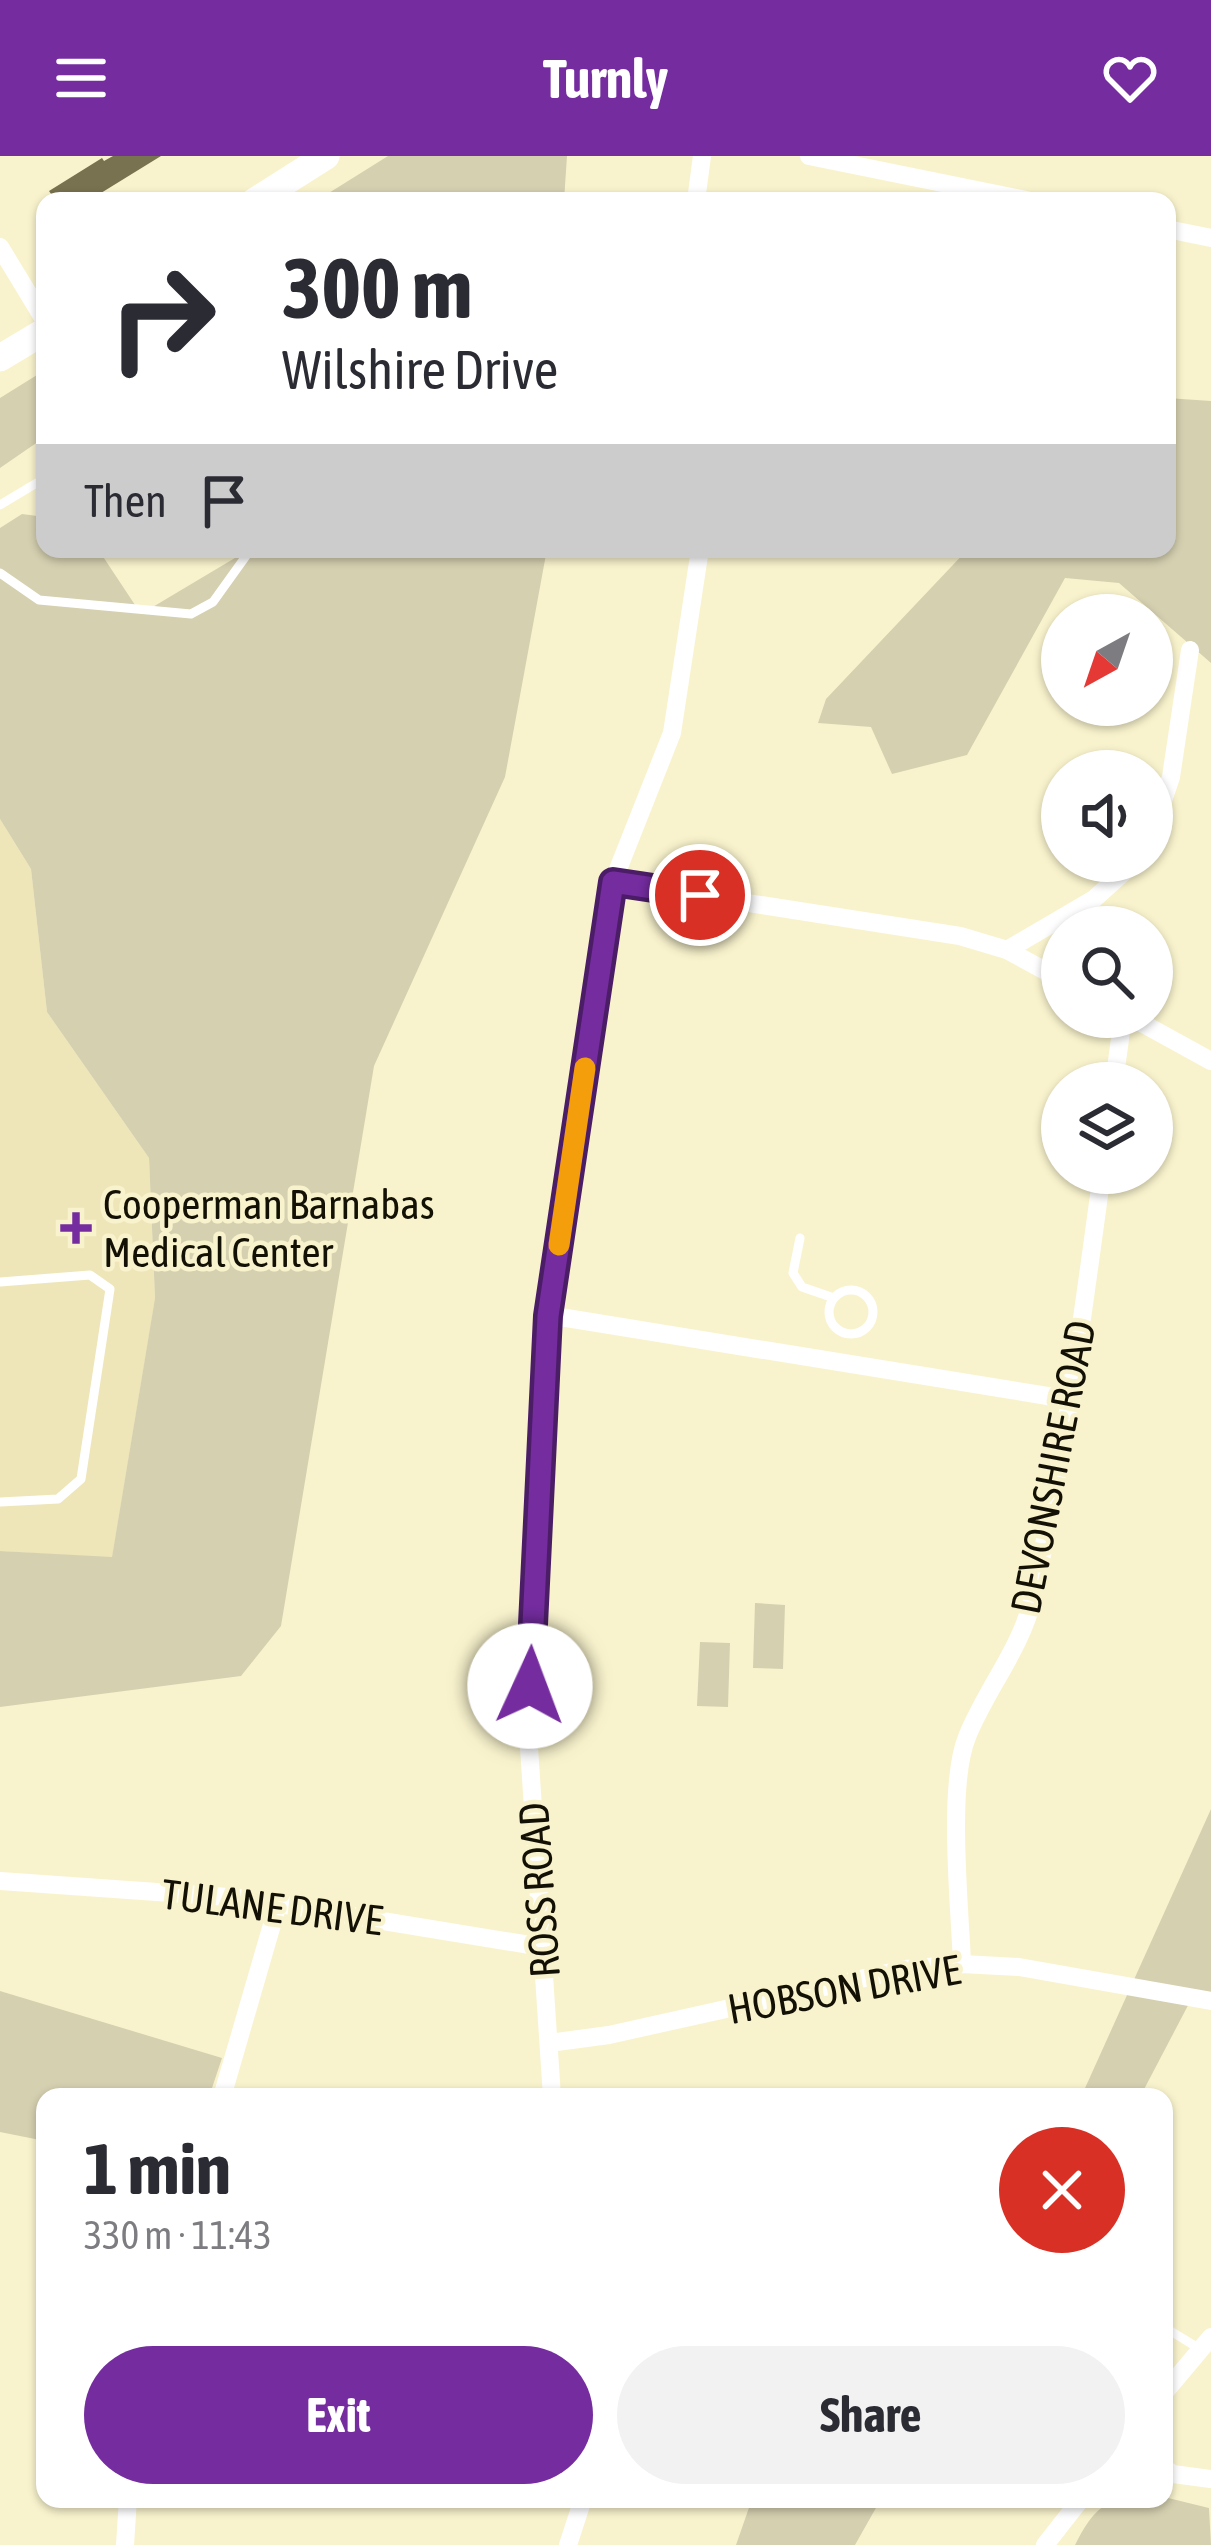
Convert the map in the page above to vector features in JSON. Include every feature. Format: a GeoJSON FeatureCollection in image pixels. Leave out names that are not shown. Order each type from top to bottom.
{"type":"FeatureCollection","features":[{"type":"Feature","properties":{"kind":"main road"},"geometry":{"type":"LineString","coordinates":[[269,192],[326,156]]}},
{"type":"Feature","properties":{"kind":"main road"},"geometry":{"type":"LineString","coordinates":[[0,358],[36,336]]}},
{"type":"Feature","properties":{"kind":"street"},"geometry":{"type":"LineString","coordinates":[[697,192],[702,156]]}},
{"type":"Feature","properties":{"kind":"street"},"geometry":{"type":"LineString","coordinates":[[809,156],[986,192]]}},
{"type":"Feature","properties":{"kind":"street"},"geometry":{"type":"LineString","coordinates":[[1176,231],[1211,238]]}},
{"type":"Feature","properties":{"kind":"street"},"geometry":{"type":"LineString","coordinates":[[0,247],[36,306]]}},
{"type":"Feature","properties":{"kind":"street","name":"ROSS ROAD"},"geometry":{"type":"LineString","coordinates":[[552,2088],[528,1732],[548,1316],[613,882],[672,733],[699,558]]}},
{"type":"Feature","properties":{"kind":"street"},"geometry":{"type":"LineString","coordinates":[[1173,764],[1190,650]]}},
{"type":"Feature","properties":{"kind":"street"},"geometry":{"type":"LineString","coordinates":[[613,882],[960,935],[1007,950],[1041,969]]}},
{"type":"Feature","properties":{"kind":"street"},"geometry":{"type":"LineString","coordinates":[[1007,950],[1094,899],[1113,882]]}},
{"type":"Feature","properties":{"kind":"street"},"geometry":{"type":"LineString","coordinates":[[1168,1038],[1211,1060]]}},
{"type":"Feature","properties":{"kind":"street","name":"DEVONSHIRE ROAD"},"geometry":{"type":"LineString","coordinates":[[962,1964],[957,1819],[965,1740],[1013,1650],[1032,1602],[1072,1400],[1099,1194]]}},
{"type":"Feature","properties":{"kind":"street"},"geometry":{"type":"LineString","coordinates":[[548,1316],[1072,1400]]}},
{"type":"Feature","properties":{"kind":"street","name":"TULANE DRIVE"},"geometry":{"type":"LineString","coordinates":[[0,1881],[278,1904],[542,1947]]}},
{"type":"Feature","properties":{"kind":"street"},"geometry":{"type":"LineString","coordinates":[[225,2088],[278,1904]]}},
{"type":"Feature","properties":{"kind":"street","name":"HOBSON DRIVE"},"geometry":{"type":"LineString","coordinates":[[549,2043],[609,2035],[905,1970],[962,1964],[1018,1967],[1211,2001]]}},
{"type":"Feature","properties":{"kind":"street"},"geometry":{"type":"LineString","coordinates":[[1173,2382],[1206,2343]]}},
{"type":"Feature","properties":{"kind":"street"},"geometry":{"type":"LineString","coordinates":[[1173,2474],[1211,2479]]}},
{"type":"Feature","properties":{"kind":"street"},"geometry":{"type":"LineString","coordinates":[[125,2545],[127,2508]]}},
{"type":"Feature","properties":{"kind":"street"},"geometry":{"type":"LineString","coordinates":[[568,2545],[581,2508]]}},
{"type":"Feature","properties":{"kind":"street"},"geometry":{"type":"LineString","coordinates":[[1045,2545],[1074,2508]]}},
{"type":"Feature","properties":{"kind":"lane"},"geometry":{"type":"LineString","coordinates":[[0,505],[36,483]]}},
{"type":"Feature","properties":{"kind":"lane"},"geometry":{"type":"LineString","coordinates":[[0,573],[39,600],[191,614],[213,602],[245,558]]}},
{"type":"Feature","properties":{"kind":"lane"},"geometry":{"type":"LineString","coordinates":[[800,1238],[793,1273],[802,1287],[834,1298]]}},
{"type":"Feature","properties":{"kind":"lane"},"geometry":{"type":"LineString","coordinates":[[0,1282],[90,1275],[110,1289],[81,1479],[58,1499],[0,1502]]}},
{"type":"Feature","properties":{"kind":"lane"},"geometry":{"type":"LineString","coordinates":[[845,1290],[859,1291],[873,1306],[869,1326],[850,1336],[832,1324],[829,1310],[845,1290]]}},
{"type":"Feature","properties":{"kind":"lane"},"geometry":{"type":"LineString","coordinates":[[846,1363],[850,1336]]}},
{"type":"Feature","properties":{"kind":"lane"},"geometry":{"type":"LineString","coordinates":[[1173,2330],[1206,2343]]}},
{"type":"Feature","properties":{"kind":"shaded area"},"geometry":{"type":"Polygon","coordinates":[[[388,156],[567,156],[565,192],[330,192],[388,156]]]}},
{"type":"Feature","properties":{"kind":"shaded area"},"geometry":{"type":"Polygon","coordinates":[[[36,376],[36,443],[0,468],[0,398],[36,376]]]}},
{"type":"Feature","properties":{"kind":"shaded area"},"geometry":{"type":"Polygon","coordinates":[[[1176,399],[1211,401],[1211,663],[1173,630],[1173,594],[1132,594],[1119,583],[1065,578],[1056,594],[1041,594],[1041,621],[967,755],[892,774],[871,727],[818,723],[826,699],[959,558],[1176,558],[1176,399]]]}},
{"type":"Feature","properties":{"kind":"shaded area"},"geometry":{"type":"Polygon","coordinates":[[[22,514],[36,516],[36,558],[104,558],[141,614],[235,558],[545,558],[505,777],[374,1066],[281,1626],[241,1676],[0,1707],[0,1551],[112,1557],[155,1298],[149,1158],[47,1012],[31,869],[0,819],[0,528],[22,514]]]}},
{"type":"Feature","properties":{"kind":"shaded area","name":"Cooperman Barnabas Medical Center"},"geometry":{"type":"Polygon","coordinates":[[[0,819],[31,869],[47,1012],[149,1158],[155,1299],[112,1558],[0,1551],[0,819]]]}},
{"type":"Feature","properties":{"kind":"shaded area"},"geometry":{"type":"Polygon","coordinates":[[[755,1603],[785,1605],[783,1669],[753,1668],[755,1603]]]}},
{"type":"Feature","properties":{"kind":"shaded area"},"geometry":{"type":"Polygon","coordinates":[[[700,1642],[730,1643],[728,1707],[697,1706],[700,1642]]]}},
{"type":"Feature","properties":{"kind":"shaded area"},"geometry":{"type":"Polygon","coordinates":[[[1211,1809],[1211,1997],[1194,1994],[1145,2088],[1085,2088],[1211,1809]]]}},
{"type":"Feature","properties":{"kind":"shaded area"},"geometry":{"type":"Polygon","coordinates":[[[0,1991],[222,2058],[212,2088],[36,2088],[36,2139],[0,2132],[0,1991]]]}},
{"type":"Feature","properties":{"kind":"shaded area"},"geometry":{"type":"Polygon","coordinates":[[[1173,2499],[1209,2508],[1211,2545],[1075,2545],[1102,2508],[1173,2508],[1173,2499]]]}},
{"type":"Feature","properties":{"kind":"shaded area"},"geometry":{"type":"Polygon","coordinates":[[[749,2508],[876,2508],[855,2545],[736,2545],[749,2508]]]}},
{"type":"Feature","properties":{"kind":"building"},"geometry":{"type":"Polygon","coordinates":[[[113,156],[161,156],[103,192],[49,191],[102,158],[113,156]]]}},
{"type":"Feature","properties":{"kind":"slow traffic"},"geometry":{"type":"LineString","coordinates":[[559,1245],[585,1068]]}},
{"type":"Feature","properties":{"kind":"place","name":"Cooperman Barnabas Medical Center"},"geometry":{"type":"Point","coordinates":[76,1228]}},
{"type":"Feature","properties":{"kind":"route"},"geometry":{"type":"LineString","coordinates":[[530,1686],[548,1316],[613,882],[700,895]]}}]}
